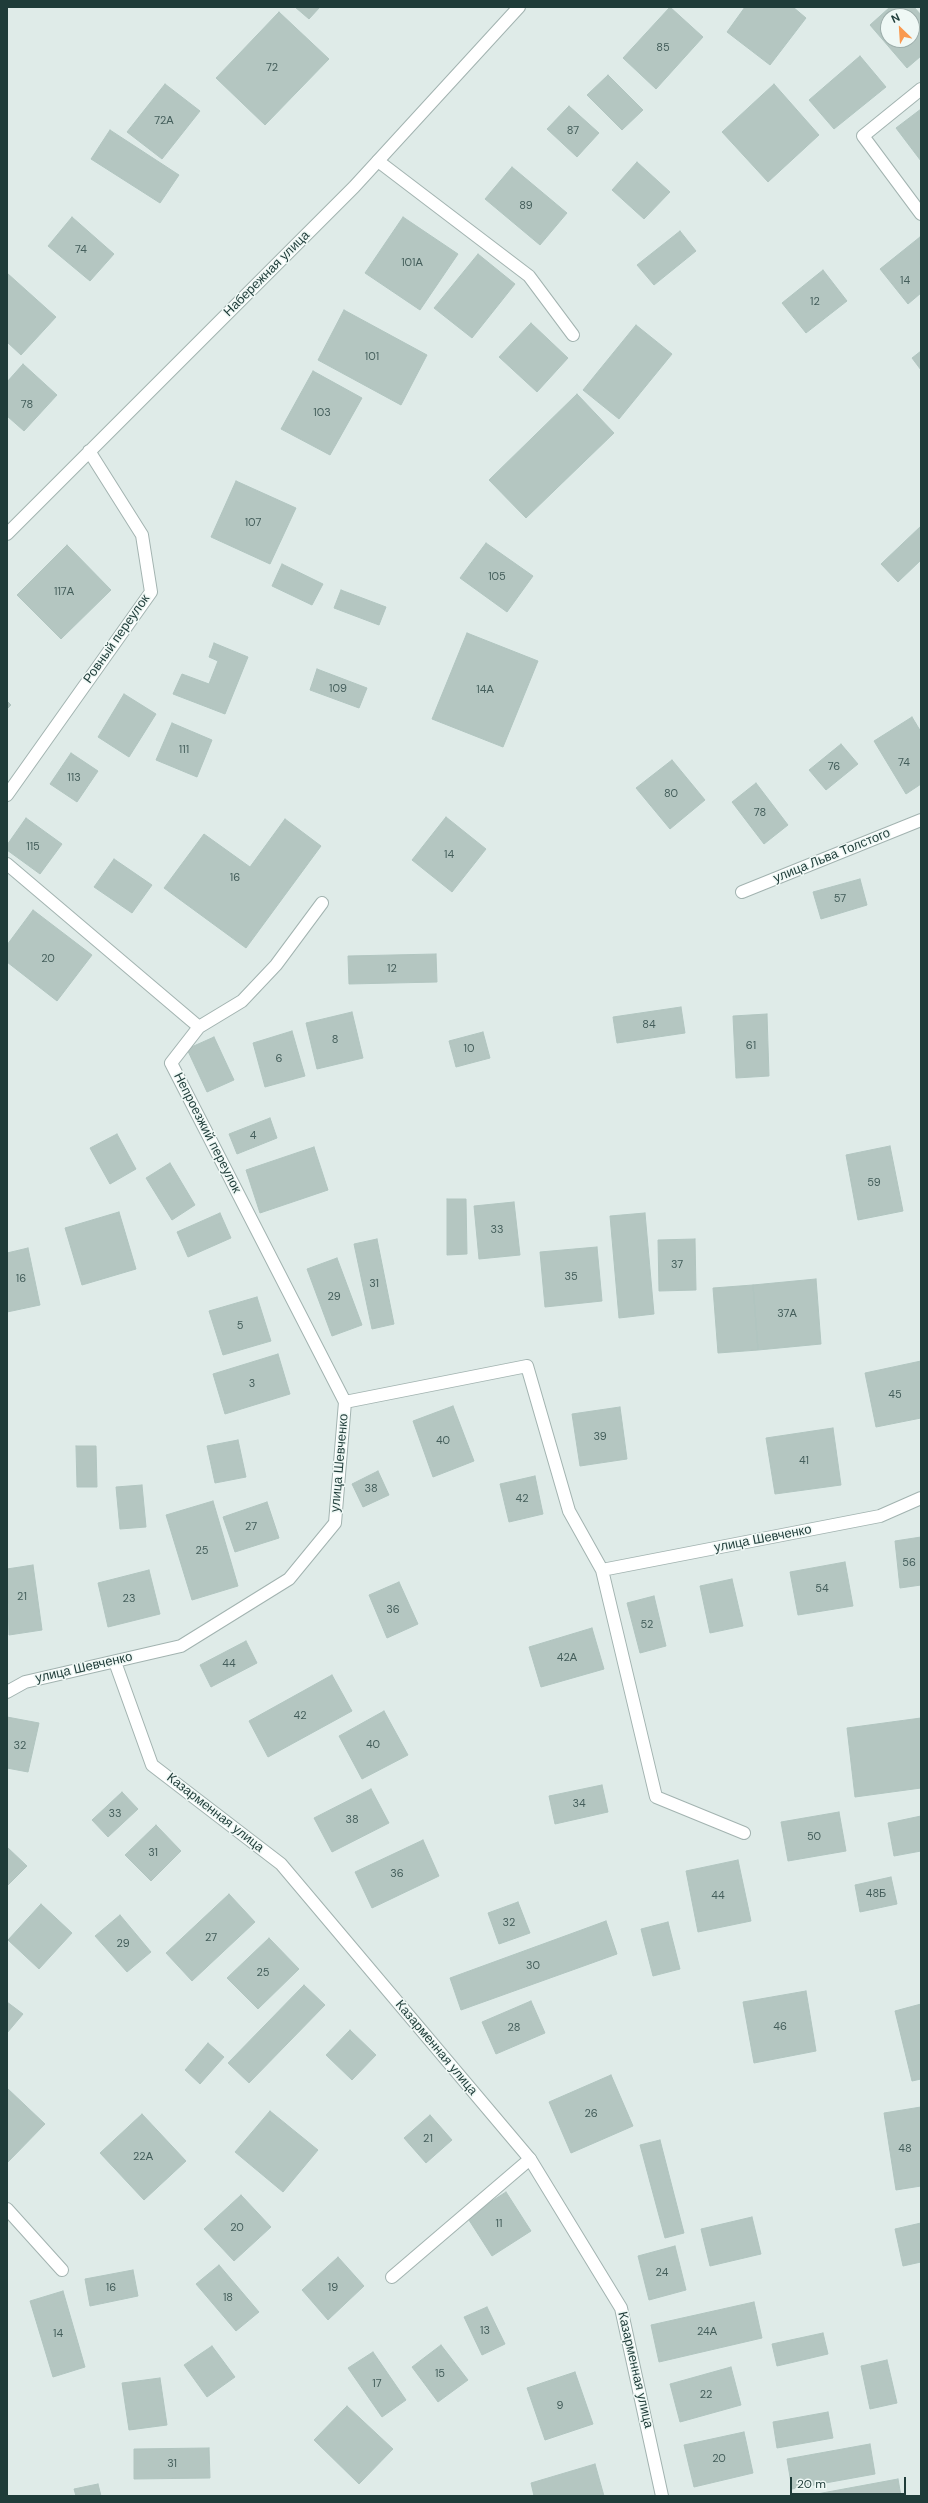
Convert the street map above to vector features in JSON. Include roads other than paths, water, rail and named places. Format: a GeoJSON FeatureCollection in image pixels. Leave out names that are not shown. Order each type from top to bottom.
{"type":"FeatureCollection","features":[{"type":"Feature","properties":{"kind":"street","name":"Набережная улица"},"geometry":{"type":"LineString","coordinates":[[7,534],[378,161],[519,7]]}},
{"type":"Feature","properties":{"kind":"street"},"geometry":{"type":"LineString","coordinates":[[921,89],[863,136],[921,214]]}},
{"type":"Feature","properties":{"kind":"street"},"geometry":{"type":"LineString","coordinates":[[378,161],[529,276],[573,335]]}},
{"type":"Feature","properties":{"kind":"street","name":"Ровный переулок"},"geometry":{"type":"LineString","coordinates":[[7,795],[151,592],[142,535],[89,451]]}},
{"type":"Feature","properties":{"kind":"street","name":"улица Льва Толстого"},"geometry":{"type":"LineString","coordinates":[[742,892],[921,820]]}},
{"type":"Feature","properties":{"kind":"street"},"geometry":{"type":"LineString","coordinates":[[7,864],[199,1026]]}},
{"type":"Feature","properties":{"kind":"street","name":"Непроезжий переулок"},"geometry":{"type":"LineString","coordinates":[[322,903],[276,965],[242,1001],[199,1026],[171,1063],[345,1402]]}},
{"type":"Feature","properties":{"kind":"street","name":"улица Шевченко"},"geometry":{"type":"LineString","coordinates":[[7,1692],[25,1682],[181,1646],[289,1579],[335,1523],[345,1402],[527,1366],[568,1511],[602,1570],[656,1797],[744,1833]]}},
{"type":"Feature","properties":{"kind":"street","name":"улица Шевченко"},"geometry":{"type":"LineString","coordinates":[[602,1570],[880,1516],[921,1498]]}},
{"type":"Feature","properties":{"kind":"street","name":"Казарменная улица"},"geometry":{"type":"LineString","coordinates":[[115,1662],[152,1764],[281,1864],[530,2159],[621,2308],[662,2496]]}},
{"type":"Feature","properties":{"kind":"street"},"geometry":{"type":"LineString","coordinates":[[392,2277],[530,2159]]}},
{"type":"Feature","properties":{"kind":"street"},"geometry":{"type":"LineString","coordinates":[[7,2209],[62,2270]]}}]}
